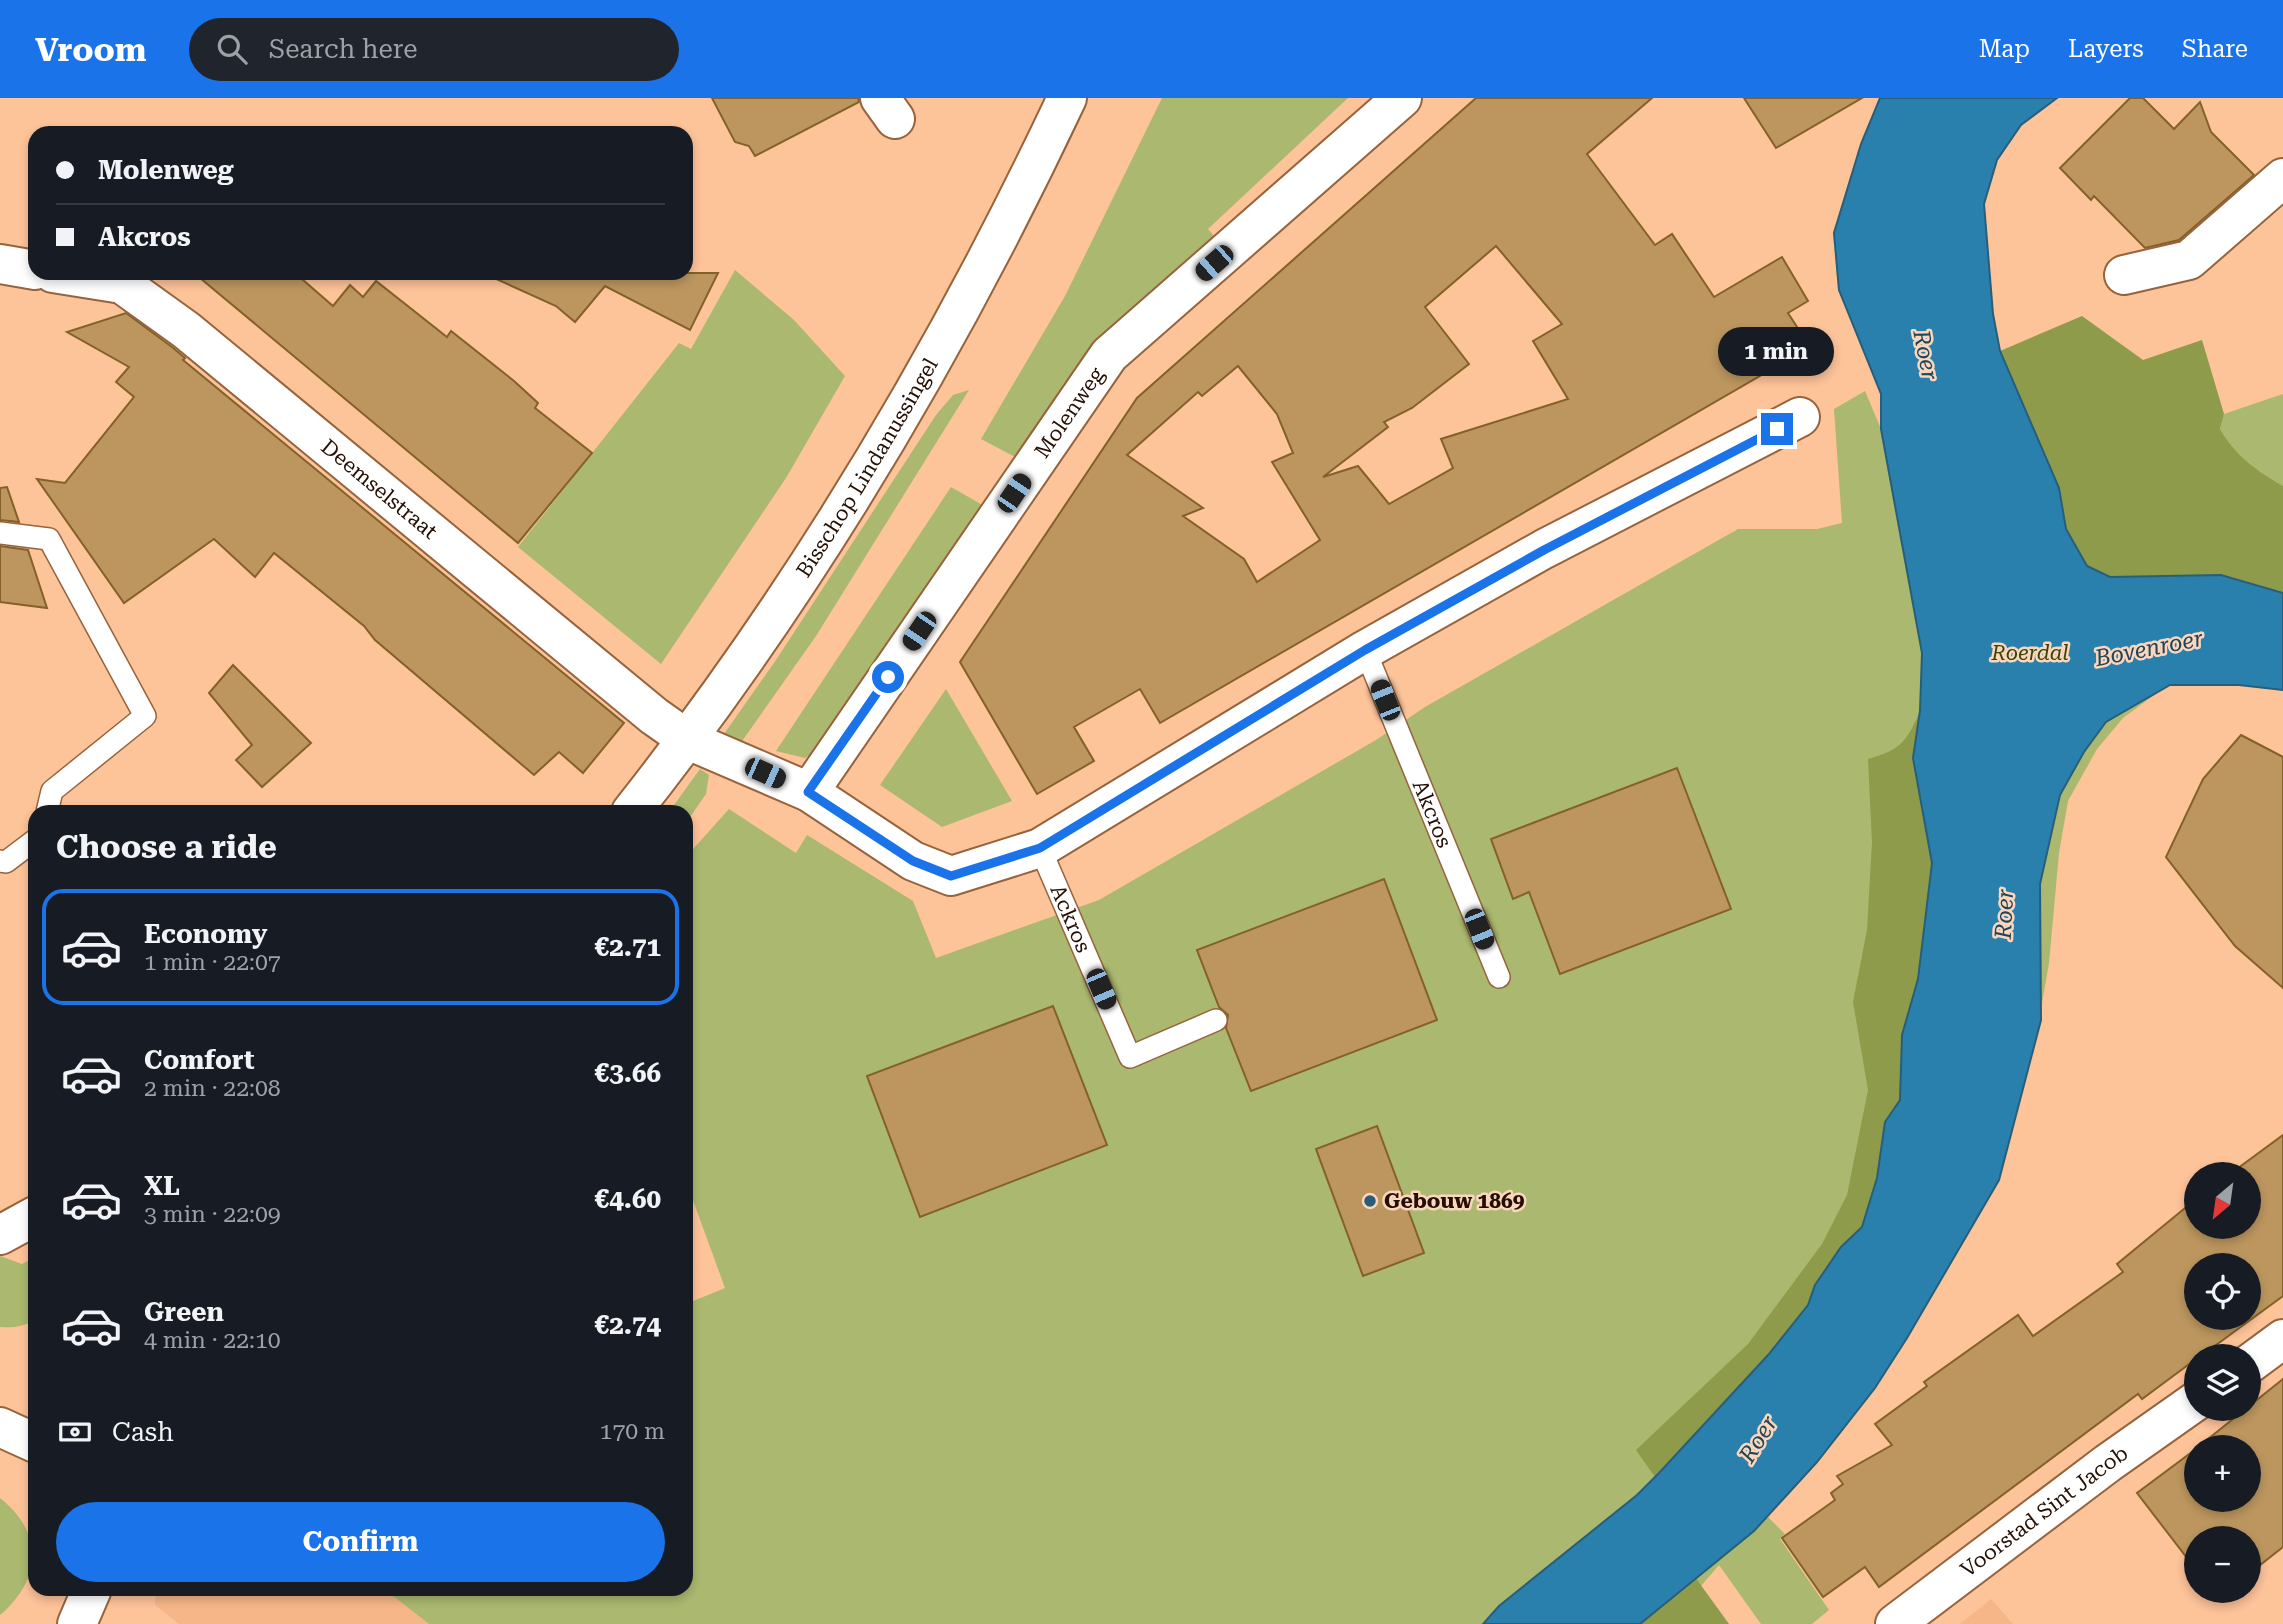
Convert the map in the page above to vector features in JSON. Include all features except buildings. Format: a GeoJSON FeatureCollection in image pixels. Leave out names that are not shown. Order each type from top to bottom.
{"type":"FeatureCollection","features":[{"type":"Feature","properties":{"kind":"street","name":"Bisschop Lindanussingel"},"geometry":{"type":"LineString","coordinates":[[637,805],[688,740],[754,647],[920,386],[1010,216],[1067,98]]}},
{"type":"Feature","properties":{"kind":"street","name":"Molenweg"},"geometry":{"type":"LineString","coordinates":[[808,792],[1109,355],[1402,98]]}},
{"type":"Feature","properties":{"kind":"street"},"geometry":{"type":"LineString","coordinates":[[2124,275],[2189,260],[2283,178]]}},
{"type":"Feature","properties":{"kind":"street"},"geometry":{"type":"LineString","coordinates":[[0,264],[28,269]]}},
{"type":"Feature","properties":{"kind":"street","name":"Deemselstraat"},"geometry":{"type":"LineString","coordinates":[[97,280],[122,284],[186,330],[654,716],[688,740]]}},
{"type":"Feature","properties":{"kind":"street"},"geometry":{"type":"LineString","coordinates":[[688,740],[808,792],[913,861],[951,876],[1040,848],[1365,650],[1544,550],[1800,417]]}},
{"type":"Feature","properties":{"kind":"street"},"geometry":{"type":"LineString","coordinates":[[0,1235],[28,1220]]}},
{"type":"Feature","properties":{"kind":"street"},"geometry":{"type":"LineString","coordinates":[[2261,1355],[2283,1339]]}},
{"type":"Feature","properties":{"kind":"street","name":"Voorstad Sint Jacob"},"geometry":{"type":"LineString","coordinates":[[1895,1624],[2184,1410]]}},
{"type":"Feature","properties":{"kind":"street"},"geometry":{"type":"LineString","coordinates":[[77,1624],[89,1596]]}},
{"type":"Feature","properties":{"kind":"lane"},"geometry":{"type":"LineString","coordinates":[[0,533],[49,539],[145,716],[52,791],[49,805]]}},
{"type":"Feature","properties":{"kind":"lane","name":"Akcros"},"geometry":{"type":"LineString","coordinates":[[1365,650],[1499,977]]}},
{"type":"Feature","properties":{"kind":"lane"},"geometry":{"type":"LineString","coordinates":[[0,861],[6,862],[28,845]]}},
{"type":"Feature","properties":{"kind":"lane","name":"Ackros"},"geometry":{"type":"LineString","coordinates":[[1040,848],[1130,1057],[1216,1020]]}},
{"type":"Feature","properties":{"kind":"shaded area"},"geometry":{"type":"Polygon","coordinates":[[[156,1596],[393,1596],[429,1624],[179,1624],[155,1605],[156,1596]]]}},
{"type":"Feature","properties":{"kind":"shaded area"},"geometry":{"type":"Polygon","coordinates":[[[1991,1599],[2013,1624],[1960,1624],[1991,1599]]]}},
{"type":"Feature","properties":{"kind":"green space"},"geometry":{"type":"Polygon","coordinates":[[[1162,98],[1348,98],[1208,229],[1218,241],[1019,459],[981,439],[1065,296],[1162,98]]]}},
{"type":"Feature","properties":{"kind":"green space"},"geometry":{"type":"Polygon","coordinates":[[[1885,98],[1999,137],[1969,186],[2012,413],[2283,576],[2283,664],[2169,684],[2123,718],[2097,749],[2068,801],[2059,853],[2049,963],[2034,1049],[2010,1128],[1745,1535],[1768,1517],[1785,1534],[1780,1539],[1829,1610],[1812,1624],[1761,1624],[1719,1565],[1695,1593],[1654,1624],[1493,1624],[1587,1556],[1659,1473],[1637,1495],[1499,1606],[1483,1624],[429,1624],[393,1596],[693,1596],[693,1301],[725,1288],[693,1200],[693,849],[729,809],[796,853],[807,835],[913,901],[936,958],[1099,900],[1376,740],[1425,707],[1738,529],[1817,529],[1842,523],[1834,409],[1865,391],[1881,429],[1906,566],[1888,395],[1838,290],[1833,232],[1863,136],[1885,98]]]}},
{"type":"Feature","properties":{"kind":"green space"},"geometry":{"type":"Polygon","coordinates":[[[735,270],[794,320],[845,376],[786,478],[661,664],[518,547],[679,343],[691,349],[735,270]]]}},
{"type":"Feature","properties":{"kind":"green space"},"geometry":{"type":"Polygon","coordinates":[[[2082,316],[2143,360],[2202,340],[2224,414],[2220,429],[2247,462],[2283,486],[2283,593],[2221,575],[2110,577],[2087,566],[2066,529],[2059,488],[2000,351],[2082,316]]]}},
{"type":"Feature","properties":{"kind":"green space"},"geometry":{"type":"Polygon","coordinates":[[[969,390],[816,636],[740,744],[724,734],[776,660],[936,415],[953,395],[969,390]]]}},
{"type":"Feature","properties":{"kind":"green space"},"geometry":{"type":"Polygon","coordinates":[[[2283,394],[2283,486],[2247,462],[2220,429],[2224,414],[2283,394]]]}},
{"type":"Feature","properties":{"kind":"green space"},"geometry":{"type":"Polygon","coordinates":[[[951,487],[986,507],[818,750],[805,758],[776,751],[951,487]]]}},
{"type":"Feature","properties":{"kind":"green space"},"geometry":{"type":"Polygon","coordinates":[[[946,689],[1012,801],[942,827],[880,785],[946,689]]]}},
{"type":"Feature","properties":{"kind":"green space"},"geometry":{"type":"Polygon","coordinates":[[[1920,711],[1913,758],[1932,862],[1928,918],[1918,979],[1902,1035],[1900,1100],[1885,1122],[1877,1178],[1862,1227],[1841,1247],[1815,1285],[1808,1305],[1769,1354],[1655,1477],[1636,1450],[1748,1344],[1822,1244],[1847,1195],[1868,1090],[1853,1002],[1867,930],[1872,842],[1868,759],[1896,748],[1907,737],[1920,711]]]}},
{"type":"Feature","properties":{"kind":"green space"},"geometry":{"type":"Polygon","coordinates":[[[700,769],[709,775],[706,794],[693,813],[693,805],[674,805],[700,769]]]}},
{"type":"Feature","properties":{"kind":"green space"},"geometry":{"type":"Polygon","coordinates":[[[0,1256],[22,1264],[28,1261],[28,1323],[0,1327],[0,1256]]]}},
{"type":"Feature","properties":{"kind":"green space"},"geometry":{"type":"Polygon","coordinates":[[[0,1498],[14,1512],[28,1536],[28,1576],[14,1601],[0,1615],[0,1498]]]}},
{"type":"Feature","properties":{"kind":"green space"},"geometry":{"type":"Polygon","coordinates":[[[1695,1577],[1729,1624],[1640,1624],[1695,1577]]]}},
{"type":"Feature","properties":{"kind":"water","name":"Roerdal"},"geometry":{"type":"Polygon","coordinates":[[[1880,98],[2057,98],[2021,125],[1997,160],[1984,204],[1993,314],[2000,351],[2059,488],[2066,529],[2087,566],[2110,577],[2221,575],[2283,593],[2283,690],[2239,685],[2170,685],[2106,722],[2084,752],[2060,795],[2040,884],[2041,1020],[1999,1180],[1875,1388],[1817,1462],[1754,1531],[1640,1624],[1483,1624],[1499,1606],[1637,1495],[1769,1354],[1808,1305],[1815,1285],[1841,1247],[1862,1227],[1877,1178],[1885,1122],[1900,1100],[1902,1035],[1918,979],[1932,863],[1913,758],[1920,711],[1922,653],[1881,429],[1881,394],[1839,290],[1834,233],[1861,144],[1880,98]]]}},
{"type":"Feature","properties":{"kind":"place","name":"Gebouw 1869"},"geometry":{"type":"Point","coordinates":[1370,1201]}},
{"type":"Feature","properties":{"kind":"route"},"geometry":{"type":"LineString","coordinates":[[888,677],[808,792],[913,861],[951,876],[1040,848],[1133,794],[1365,650],[1544,550],[1777,429]]}},
{"type":"Feature","properties":{"kind":"water label","name":"Roer"},"geometry":{"type":"Point","coordinates":[1926,355]}},
{"type":"Feature","properties":{"kind":"water label","name":"Bovenroer"},"geometry":{"type":"Point","coordinates":[2149,648]}},
{"type":"Feature","properties":{"kind":"water label","name":"Roer"},"geometry":{"type":"Point","coordinates":[2004,914]}},
{"type":"Feature","properties":{"kind":"water label","name":"Roer"},"geometry":{"type":"Point","coordinates":[1758,1439]}}]}
